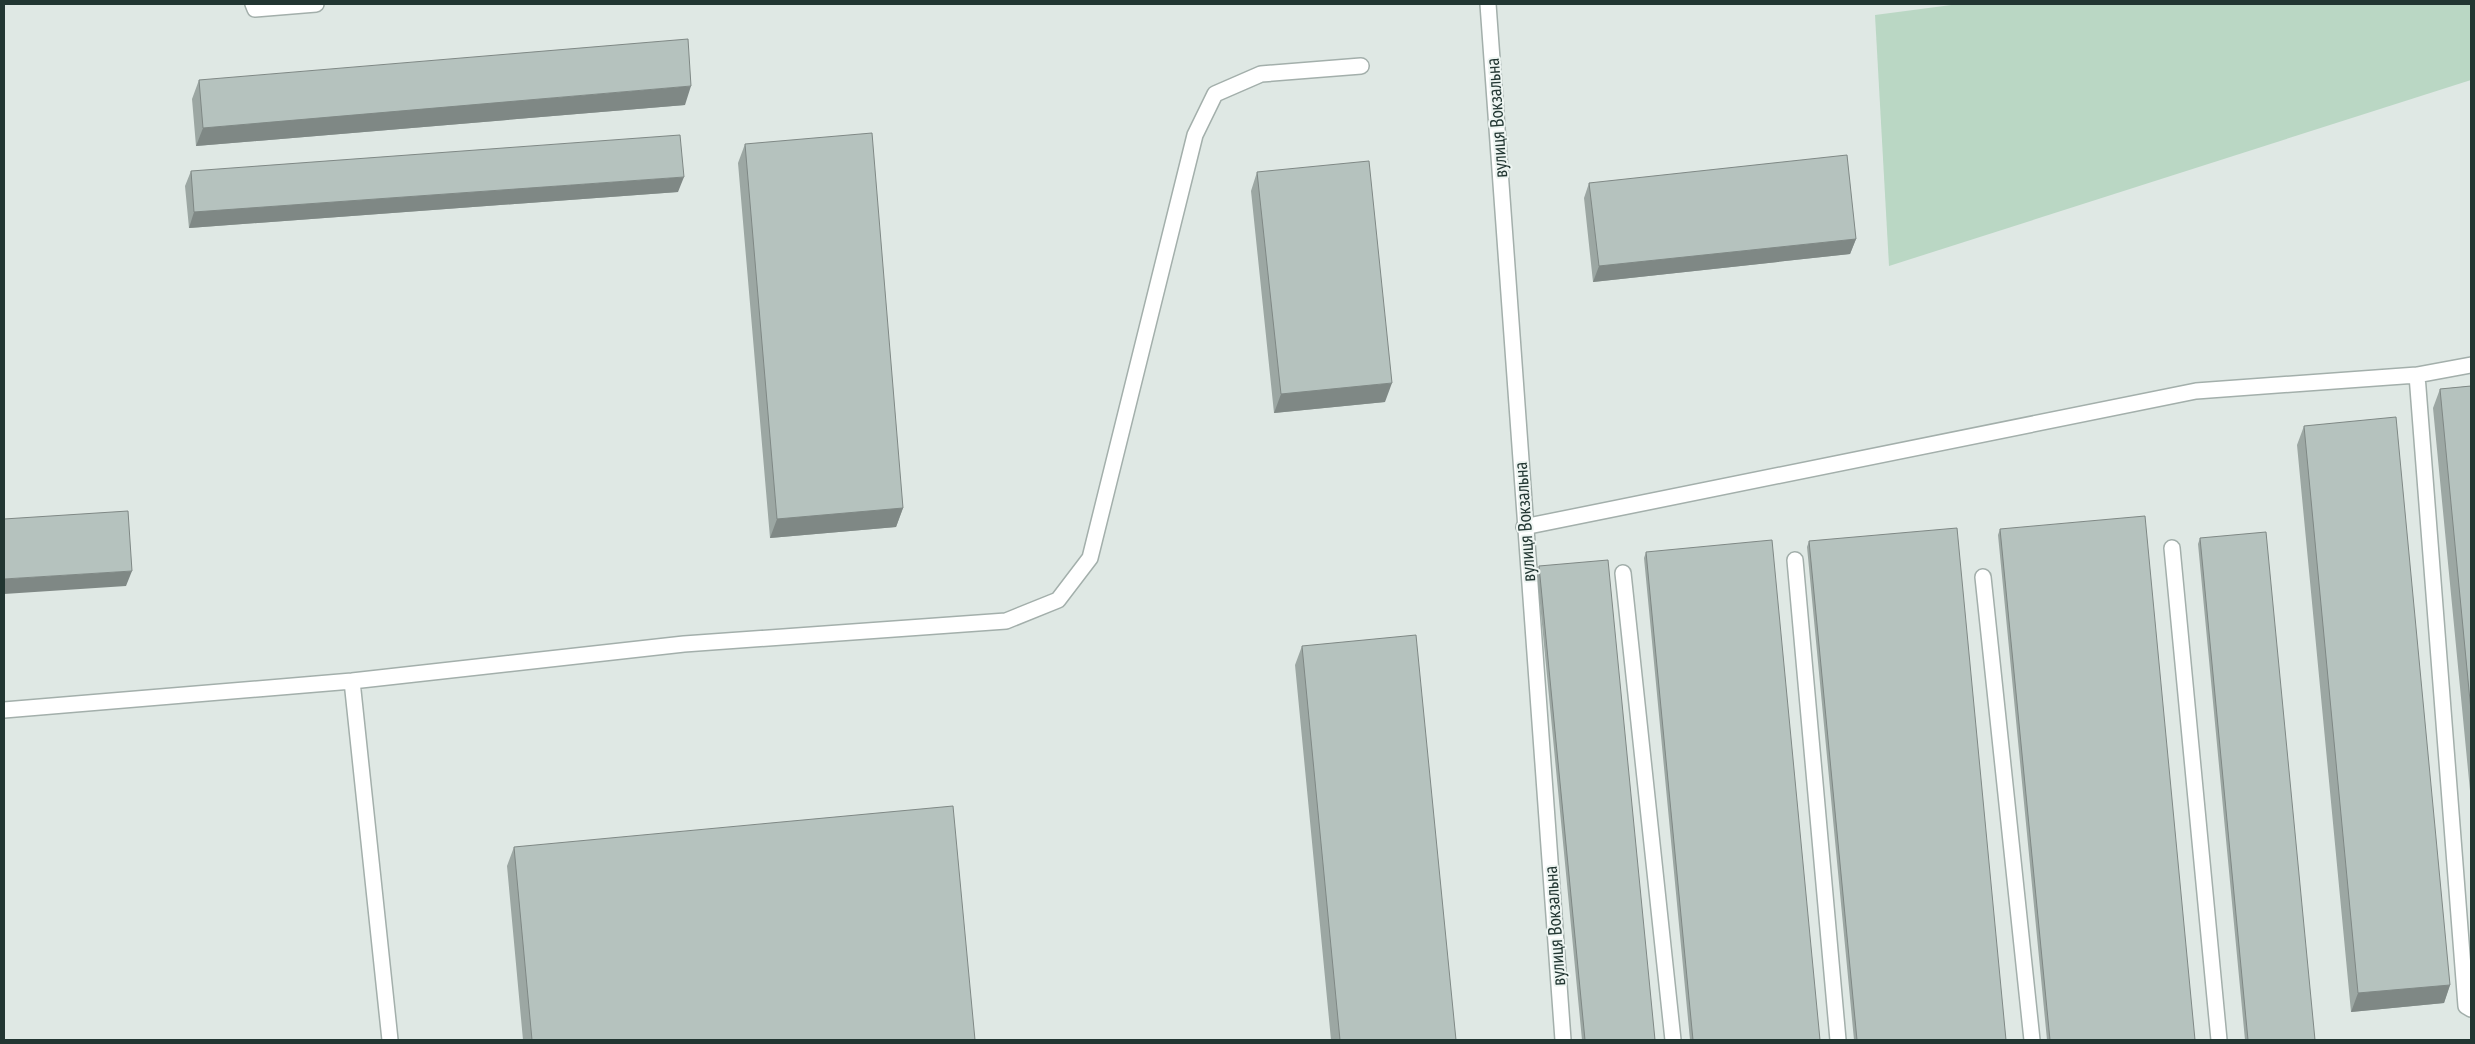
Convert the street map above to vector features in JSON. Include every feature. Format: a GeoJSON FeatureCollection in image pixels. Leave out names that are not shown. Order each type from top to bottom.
{"type":"FeatureCollection","features":[{"type":"Feature","properties":{"kind":"street"},"geometry":{"type":"LineString","coordinates":[[253,4],[254,9],[316,4]]}},
{"type":"Feature","properties":{"kind":"street","name":"вулиця Вокзальна"},"geometry":{"type":"LineString","coordinates":[[1488,4],[1524,527],[1563,1040]]}},
{"type":"Feature","properties":{"kind":"street"},"geometry":{"type":"LineString","coordinates":[[4,710],[352,681],[684,644],[1006,620],[1058,600],[1090,558],[1195,135],[1215,94],[1261,74],[1361,66]]}},
{"type":"Feature","properties":{"kind":"street"},"geometry":{"type":"LineString","coordinates":[[1524,527],[2196,391],[2417,376],[2471,365]]}},
{"type":"Feature","properties":{"kind":"street"},"geometry":{"type":"LineString","coordinates":[[2417,376],[2466,1006],[2471,1009]]}},
{"type":"Feature","properties":{"kind":"street"},"geometry":{"type":"LineString","coordinates":[[2172,548],[2219,1040]]}},
{"type":"Feature","properties":{"kind":"street"},"geometry":{"type":"LineString","coordinates":[[1794,560],[1838,1040]]}},
{"type":"Feature","properties":{"kind":"street"},"geometry":{"type":"LineString","coordinates":[[1623,572],[1673,1040]]}},
{"type":"Feature","properties":{"kind":"street"},"geometry":{"type":"LineString","coordinates":[[1983,577],[2032,1040]]}},
{"type":"Feature","properties":{"kind":"street"},"geometry":{"type":"LineString","coordinates":[[352,681],[390,1040]]}},
{"type":"Feature","properties":{"kind":"green space"},"geometry":{"type":"Polygon","coordinates":[[[1959,4],[2471,4],[2471,80],[1889,266],[1875,15],[1959,4]]]}},
{"type":"Feature","properties":{"kind":"building"},"geometry":{"type":"Polygon","coordinates":[[[688,39],[691,86],[203,128],[199,80],[688,39]]]}},
{"type":"Feature","properties":{"kind":"building"},"geometry":{"type":"Polygon","coordinates":[[[872,133],[903,508],[777,519],[745,144],[872,133]]]}},
{"type":"Feature","properties":{"kind":"building"},"geometry":{"type":"Polygon","coordinates":[[[680,135],[684,177],[194,212],[191,171],[680,135]]]}},
{"type":"Feature","properties":{"kind":"building"},"geometry":{"type":"Polygon","coordinates":[[[1847,155],[1856,239],[1599,266],[1589,183],[1847,155]]]}},
{"type":"Feature","properties":{"kind":"building"},"geometry":{"type":"Polygon","coordinates":[[[1369,161],[1392,383],[1281,394],[1257,172],[1369,161]]]}},
{"type":"Feature","properties":{"kind":"building"},"geometry":{"type":"Polygon","coordinates":[[[2471,386],[2471,711],[2440,389],[2471,386]]]}},
{"type":"Feature","properties":{"kind":"building"},"geometry":{"type":"Polygon","coordinates":[[[2396,417],[2450,985],[2358,993],[2304,426],[2396,417]]]}},
{"type":"Feature","properties":{"kind":"building"},"geometry":{"type":"Polygon","coordinates":[[[128,511],[132,571],[4,579],[4,519],[128,511]]]}},
{"type":"Feature","properties":{"kind":"building"},"geometry":{"type":"Polygon","coordinates":[[[2145,516],[2195,1040],[2050,1040],[2000,529],[2145,516]]]}},
{"type":"Feature","properties":{"kind":"building"},"geometry":{"type":"Polygon","coordinates":[[[1957,528],[2006,1040],[1857,1040],[1809,541],[1957,528]]]}},
{"type":"Feature","properties":{"kind":"building"},"geometry":{"type":"Polygon","coordinates":[[[2266,532],[2315,1040],[2248,1040],[2200,538],[2266,532]]]}},
{"type":"Feature","properties":{"kind":"building"},"geometry":{"type":"Polygon","coordinates":[[[1772,540],[1820,1040],[1693,1040],[1646,552],[1772,540]]]}},
{"type":"Feature","properties":{"kind":"building"},"geometry":{"type":"Polygon","coordinates":[[[1608,560],[1655,1040],[1585,1040],[1539,566],[1608,560]]]}},
{"type":"Feature","properties":{"kind":"building"},"geometry":{"type":"Polygon","coordinates":[[[1416,635],[1456,1040],[1340,1040],[1302,646],[1416,635]]]}},
{"type":"Feature","properties":{"kind":"building"},"geometry":{"type":"Polygon","coordinates":[[[953,806],[975,1040],[532,1040],[514,847],[953,806]]]}}]}
